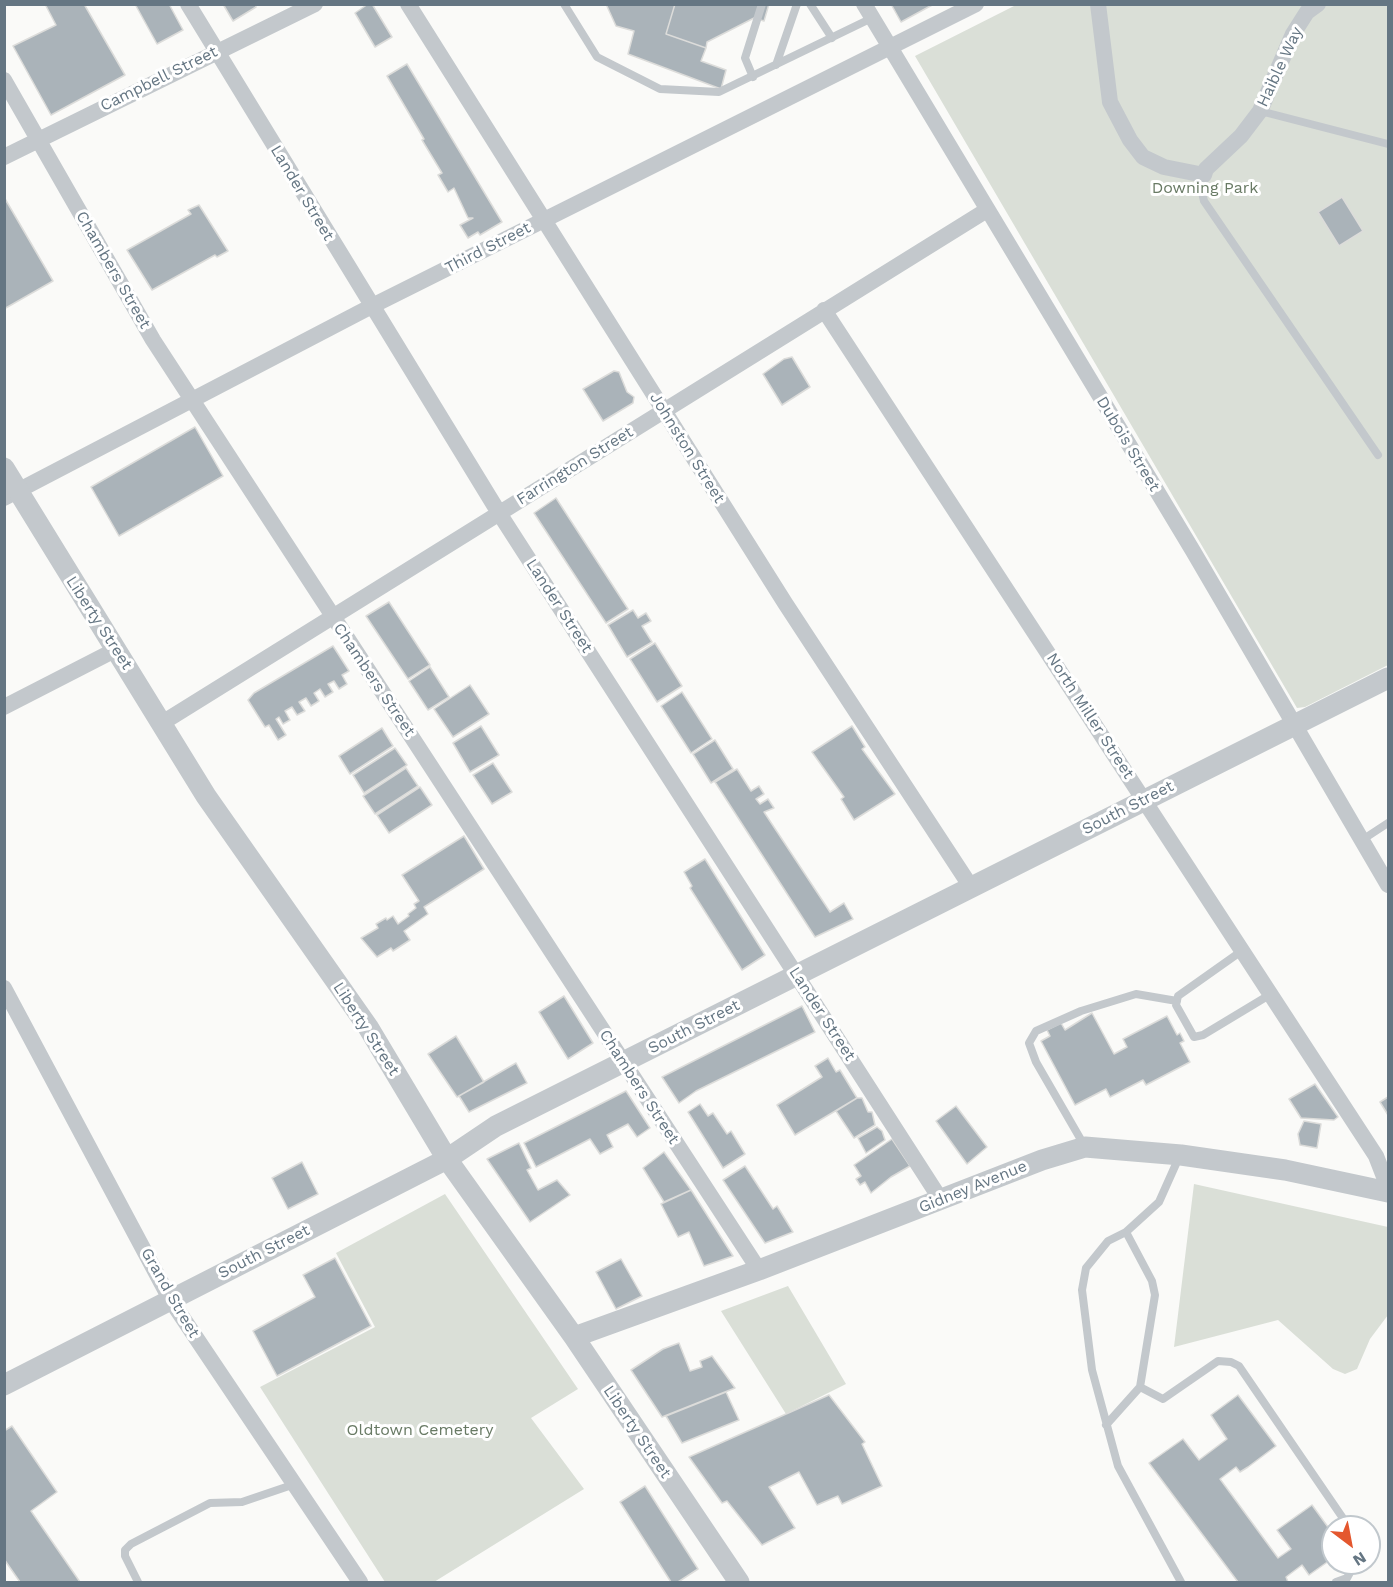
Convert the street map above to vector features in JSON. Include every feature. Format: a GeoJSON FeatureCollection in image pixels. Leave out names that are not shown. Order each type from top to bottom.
{"type":"FeatureCollection","features":[{"type":"Feature","properties":{"kind":"street","name":"Lander Street"},"geometry":{"type":"LineString","coordinates":[[188,4],[499,513],[941,1200]]}},
{"type":"Feature","properties":{"kind":"street","name":"Campbell Street"},"geometry":{"type":"LineString","coordinates":[[4,157],[315,4]]}},
{"type":"Feature","properties":{"kind":"street","name":"Johnston Street"},"geometry":{"type":"LineString","coordinates":[[408,4],[785,603],[971,887]]}},
{"type":"Feature","properties":{"kind":"street","name":"Third Street"},"geometry":{"type":"LineString","coordinates":[[11,495],[372,306],[975,4]]}},
{"type":"Feature","properties":{"kind":"street"},"geometry":{"type":"LineString","coordinates":[[1098,4],[1110,102],[1130,140],[1143,157],[1164,167],[1203,175]]}},
{"type":"Feature","properties":{"kind":"street","name":"Haible Way"},"geometry":{"type":"LineString","coordinates":[[1203,175],[1206,169],[1241,136],[1260,111],[1293,34],[1307,12],[1318,4]]}},
{"type":"Feature","properties":{"kind":"street","name":"Dubois Street"},"geometry":{"type":"LineString","coordinates":[[868,11],[1193,552],[1389,885]]}},
{"type":"Feature","properties":{"kind":"street","name":"Chambers Street"},"geometry":{"type":"LineString","coordinates":[[4,80],[153,340],[759,1270]]}},
{"type":"Feature","properties":{"kind":"street","name":"Farrington Street"},"geometry":{"type":"LineString","coordinates":[[162,723],[824,309],[987,210]]}},
{"type":"Feature","properties":{"kind":"street","name":"North Miller Street"},"geometry":{"type":"LineString","coordinates":[[824,309],[1376,1156],[1389,1187]]}},
{"type":"Feature","properties":{"kind":"street","name":"Liberty Street"},"geometry":{"type":"LineString","coordinates":[[4,468],[11,495],[117,649],[206,796],[368,1027],[447,1159],[574,1337],[739,1582]]}},
{"type":"Feature","properties":{"kind":"street"},"geometry":{"type":"LineString","coordinates":[[4,707],[117,649]]}},
{"type":"Feature","properties":{"kind":"street","name":"South Street"},"geometry":{"type":"LineString","coordinates":[[4,1385],[447,1159],[496,1126],[624,1064],[796,974],[1389,678]]}},
{"type":"Feature","properties":{"kind":"street","name":"Grand Street"},"geometry":{"type":"LineString","coordinates":[[4,988],[171,1299],[360,1582]]}},
{"type":"Feature","properties":{"kind":"street","name":"Gidney Avenue"},"geometry":{"type":"LineString","coordinates":[[574,1337],[759,1270],[1042,1160],[1085,1147],[1180,1155],[1285,1170],[1389,1192]]}},
{"type":"Feature","properties":{"kind":"lane"},"geometry":{"type":"LineString","coordinates":[[564,4],[597,57],[660,89],[719,92],[832,38],[868,11]]}},
{"type":"Feature","properties":{"kind":"lane"},"geometry":{"type":"LineString","coordinates":[[753,77],[745,58],[762,4]]}},
{"type":"Feature","properties":{"kind":"lane"},"geometry":{"type":"LineString","coordinates":[[776,65],[797,4]]}},
{"type":"Feature","properties":{"kind":"lane"},"geometry":{"type":"LineString","coordinates":[[810,4],[832,38]]}},
{"type":"Feature","properties":{"kind":"lane"},"geometry":{"type":"LineString","coordinates":[[1260,111],[1389,144]]}},
{"type":"Feature","properties":{"kind":"lane"},"geometry":{"type":"LineString","coordinates":[[1203,175],[1200,184],[1204,201],[1378,455]]}},
{"type":"Feature","properties":{"kind":"lane"},"geometry":{"type":"LineString","coordinates":[[1362,840],[1389,823]]}},
{"type":"Feature","properties":{"kind":"lane"},"geometry":{"type":"LineString","coordinates":[[1243,950],[1178,996],[1176,1005],[1194,1037],[1203,1035],[1271,994]]}},
{"type":"Feature","properties":{"kind":"lane"},"geometry":{"type":"LineString","coordinates":[[1085,1147],[1036,1062],[1029,1043],[1036,1031],[1081,1011],[1136,994],[1177,1001]]}},
{"type":"Feature","properties":{"kind":"lane"},"geometry":{"type":"LineString","coordinates":[[1180,1155],[1159,1202],[1126,1232],[1108,1242],[1086,1268],[1082,1290],[1092,1370],[1118,1466],[1181,1582]]}},
{"type":"Feature","properties":{"kind":"lane"},"geometry":{"type":"LineString","coordinates":[[1106,1425],[1140,1387],[1155,1295],[1152,1281],[1126,1232]]}},
{"type":"Feature","properties":{"kind":"lane"},"geometry":{"type":"LineString","coordinates":[[1140,1387],[1163,1399],[1218,1361],[1231,1362],[1239,1366],[1341,1515]]}},
{"type":"Feature","properties":{"kind":"lane"},"geometry":{"type":"LineString","coordinates":[[138,1582],[125,1556],[131,1544],[210,1503],[242,1502],[294,1484]]}},
{"type":"Feature","properties":{"kind":"lane"},"geometry":{"type":"LineString","coordinates":[[1336,1582],[1348,1580]]}},
{"type":"Feature","properties":{"kind":"green space","name":"Downing Park"},"geometry":{"type":"Polygon","coordinates":[[[1016,5],[1388,5],[1388,665],[1305,707],[1297,708],[915,56],[1016,5]]]}},
{"type":"Feature","properties":{"kind":"green space"},"geometry":{"type":"Polygon","coordinates":[[[1194,1184],[1388,1227],[1388,1315],[1370,1339],[1357,1369],[1345,1374],[1333,1369],[1278,1320],[1174,1347],[1194,1184]]]}},
{"type":"Feature","properties":{"kind":"green space","name":"Oldtown Cemetery"},"geometry":{"type":"Polygon","coordinates":[[[445,1194],[578,1389],[531,1418],[584,1489],[434,1582],[385,1582],[260,1387],[375,1327],[336,1253],[445,1194]]]}},
{"type":"Feature","properties":{"kind":"green space"},"geometry":{"type":"Polygon","coordinates":[[[788,1286],[846,1384],[786,1414],[721,1311],[788,1286]]]}},
{"type":"Feature","properties":{"kind":"building"},"geometry":{"type":"Polygon","coordinates":[[[45,4],[84,4],[125,75],[51,115],[13,46],[56,25],[45,4]]]}},
{"type":"Feature","properties":{"kind":"building"},"geometry":{"type":"Polygon","coordinates":[[[135,4],[169,4],[183,30],[157,44],[135,4]]]}},
{"type":"Feature","properties":{"kind":"building"},"geometry":{"type":"Polygon","coordinates":[[[223,4],[255,4],[256,7],[233,21],[223,4]]]}},
{"type":"Feature","properties":{"kind":"building"},"geometry":{"type":"Polygon","coordinates":[[[368,4],[372,4],[392,37],[375,47],[355,13],[368,4]]]}},
{"type":"Feature","properties":{"kind":"building"},"geometry":{"type":"Polygon","coordinates":[[[606,4],[675,4],[666,34],[706,48],[701,61],[726,70],[721,89],[628,54],[634,31],[616,26],[606,4]]]}},
{"type":"Feature","properties":{"kind":"building"},"geometry":{"type":"Polygon","coordinates":[[[675,4],[769,4],[764,21],[754,18],[707,42],[706,48],[666,34],[675,4]]]}},
{"type":"Feature","properties":{"kind":"building"},"geometry":{"type":"Polygon","coordinates":[[[891,4],[934,4],[901,22],[891,4]]]}},
{"type":"Feature","properties":{"kind":"building"},"geometry":{"type":"Polygon","coordinates":[[[407,64],[502,222],[480,235],[478,232],[468,238],[460,225],[473,218],[468,218],[454,188],[448,192],[438,175],[442,173],[387,76],[407,64]]]}},
{"type":"Feature","properties":{"kind":"building"},"geometry":{"type":"Polygon","coordinates":[[[4,197],[53,281],[4,309],[4,197]]]}},
{"type":"Feature","properties":{"kind":"building"},"geometry":{"type":"Polygon","coordinates":[[[1342,197],[1363,231],[1339,246],[1318,212],[1342,197]]]}},
{"type":"Feature","properties":{"kind":"building"},"geometry":{"type":"Polygon","coordinates":[[[199,205],[228,251],[217,257],[215,255],[152,290],[127,250],[191,214],[188,210],[199,205]]]}},
{"type":"Feature","properties":{"kind":"building"},"geometry":{"type":"Polygon","coordinates":[[[792,357],[810,387],[782,405],[763,374],[784,359],[792,357]]]}},
{"type":"Feature","properties":{"kind":"building"},"geometry":{"type":"Polygon","coordinates":[[[614,371],[619,372],[627,392],[634,397],[633,403],[603,421],[583,389],[614,371]]]}},
{"type":"Feature","properties":{"kind":"building"},"geometry":{"type":"Polygon","coordinates":[[[195,427],[223,476],[119,536],[91,487],[195,427]]]}},
{"type":"Feature","properties":{"kind":"building"},"geometry":{"type":"Polygon","coordinates":[[[556,498],[628,609],[606,623],[534,513],[556,498]]]}},
{"type":"Feature","properties":{"kind":"building"},"geometry":{"type":"Polygon","coordinates":[[[389,602],[430,665],[408,679],[366,616],[389,602]]]}},
{"type":"Feature","properties":{"kind":"building"},"geometry":{"type":"Polygon","coordinates":[[[633,610],[638,618],[646,613],[651,621],[642,626],[652,642],[627,657],[608,625],[633,610]]]}},
{"type":"Feature","properties":{"kind":"building"},"geometry":{"type":"Polygon","coordinates":[[[655,643],[682,686],[657,702],[630,659],[655,643]]]}},
{"type":"Feature","properties":{"kind":"building"},"geometry":{"type":"Polygon","coordinates":[[[333,646],[349,671],[342,675],[347,684],[339,689],[334,681],[328,684],[333,692],[325,697],[320,689],[314,693],[319,701],[311,706],[306,698],[299,702],[305,711],[297,715],[292,707],[285,711],[290,720],[283,724],[279,717],[276,719],[286,735],[278,740],[269,725],[265,727],[248,700],[254,693],[333,646]]]}},
{"type":"Feature","properties":{"kind":"building"},"geometry":{"type":"Polygon","coordinates":[[[430,667],[449,697],[428,710],[409,681],[430,667]]]}},
{"type":"Feature","properties":{"kind":"building"},"geometry":{"type":"Polygon","coordinates":[[[470,685],[489,714],[453,737],[434,709],[470,685]]]}},
{"type":"Feature","properties":{"kind":"building"},"geometry":{"type":"Polygon","coordinates":[[[682,692],[712,739],[691,753],[661,706],[682,692]]]}},
{"type":"Feature","properties":{"kind":"building"},"geometry":{"type":"Polygon","coordinates":[[[481,726],[499,755],[470,772],[453,743],[481,726]]]}},
{"type":"Feature","properties":{"kind":"building"},"geometry":{"type":"Polygon","coordinates":[[[852,726],[865,747],[862,749],[895,794],[854,820],[841,799],[844,797],[812,752],[852,726]]]}},
{"type":"Feature","properties":{"kind":"building"},"geometry":{"type":"Polygon","coordinates":[[[382,728],[393,746],[350,774],[339,756],[382,728]]]}},
{"type":"Feature","properties":{"kind":"building"},"geometry":{"type":"Polygon","coordinates":[[[715,740],[733,769],[711,783],[693,754],[715,740]]]}},
{"type":"Feature","properties":{"kind":"building"},"geometry":{"type":"Polygon","coordinates":[[[395,748],[407,765],[364,793],[353,775],[395,748]]]}},
{"type":"Feature","properties":{"kind":"building"},"geometry":{"type":"Polygon","coordinates":[[[493,763],[512,792],[492,804],[473,775],[493,763]]]}},
{"type":"Feature","properties":{"kind":"building"},"geometry":{"type":"Polygon","coordinates":[[[406,768],[418,786],[375,814],[363,796],[406,768]]]}},
{"type":"Feature","properties":{"kind":"building"},"geometry":{"type":"Polygon","coordinates":[[[737,769],[751,791],[759,786],[764,794],[756,799],[760,804],[768,799],[774,808],[764,812],[830,912],[844,903],[853,919],[815,937],[715,782],[737,769]]]}},
{"type":"Feature","properties":{"kind":"building"},"geometry":{"type":"Polygon","coordinates":[[[420,787],[432,805],[389,833],[377,815],[420,787]]]}},
{"type":"Feature","properties":{"kind":"building"},"geometry":{"type":"Polygon","coordinates":[[[464,836],[484,869],[424,907],[428,914],[404,931],[410,940],[393,951],[391,948],[377,957],[361,938],[378,928],[376,924],[386,918],[387,920],[393,916],[398,924],[409,916],[408,914],[416,908],[414,904],[419,901],[402,875],[464,836]]]}},
{"type":"Feature","properties":{"kind":"building"},"geometry":{"type":"Polygon","coordinates":[[[705,859],[765,955],[742,970],[690,888],[692,886],[684,872],[705,859]]]}},
{"type":"Feature","properties":{"kind":"building"},"geometry":{"type":"Polygon","coordinates":[[[564,996],[593,1043],[568,1059],[539,1012],[564,996]]]}},
{"type":"Feature","properties":{"kind":"building"},"geometry":{"type":"Polygon","coordinates":[[[802,1006],[815,1032],[696,1091],[679,1103],[662,1077],[802,1006]]]}},
{"type":"Feature","properties":{"kind":"building"},"geometry":{"type":"Polygon","coordinates":[[[1092,1013],[1114,1054],[1127,1047],[1123,1039],[1167,1016],[1177,1035],[1180,1033],[1184,1041],[1180,1043],[1190,1062],[1146,1085],[1143,1080],[1110,1097],[1106,1089],[1075,1105],[1041,1041],[1050,1036],[1047,1030],[1061,1023],[1065,1030],[1092,1013]]]}},
{"type":"Feature","properties":{"kind":"building"},"geometry":{"type":"Polygon","coordinates":[[[456,1036],[484,1082],[457,1097],[428,1054],[456,1036]]]}},
{"type":"Feature","properties":{"kind":"building"},"geometry":{"type":"Polygon","coordinates":[[[828,1058],[836,1072],[840,1070],[857,1098],[795,1135],[777,1105],[822,1077],[815,1066],[828,1058]]]}},
{"type":"Feature","properties":{"kind":"building"},"geometry":{"type":"Polygon","coordinates":[[[516,1063],[527,1083],[469,1112],[459,1096],[516,1063]]]}},
{"type":"Feature","properties":{"kind":"building"},"geometry":{"type":"Polygon","coordinates":[[[1315,1084],[1338,1117],[1334,1120],[1301,1118],[1289,1099],[1315,1084]]]}},
{"type":"Feature","properties":{"kind":"building"},"geometry":{"type":"Polygon","coordinates":[[[626,1091],[650,1128],[637,1137],[628,1124],[607,1135],[613,1147],[600,1154],[590,1139],[536,1167],[524,1143],[626,1091]]]}},
{"type":"Feature","properties":{"kind":"building"},"geometry":{"type":"Polygon","coordinates":[[[1388,1097],[1388,1115],[1380,1102],[1388,1097]]]}},
{"type":"Feature","properties":{"kind":"building"},"geometry":{"type":"Polygon","coordinates":[[[857,1098],[862,1098],[868,1112],[872,1112],[875,1125],[854,1138],[836,1111],[857,1098]]]}},
{"type":"Feature","properties":{"kind":"building"},"geometry":{"type":"Polygon","coordinates":[[[700,1104],[708,1116],[713,1113],[727,1134],[731,1131],[745,1154],[723,1168],[688,1112],[700,1104]]]}},
{"type":"Feature","properties":{"kind":"building"},"geometry":{"type":"Polygon","coordinates":[[[956,1106],[987,1147],[967,1164],[936,1121],[956,1106]]]}},
{"type":"Feature","properties":{"kind":"building"},"geometry":{"type":"Polygon","coordinates":[[[1304,1121],[1321,1124],[1317,1148],[1300,1145],[1298,1134],[1304,1121]]]}},
{"type":"Feature","properties":{"kind":"building"},"geometry":{"type":"Polygon","coordinates":[[[877,1127],[882,1131],[885,1140],[866,1153],[858,1138],[877,1127]]]}},
{"type":"Feature","properties":{"kind":"building"},"geometry":{"type":"Polygon","coordinates":[[[892,1139],[910,1166],[871,1193],[865,1182],[860,1185],[856,1179],[861,1176],[854,1165],[892,1139]]]}},
{"type":"Feature","properties":{"kind":"building"},"geometry":{"type":"Polygon","coordinates":[[[519,1143],[531,1168],[527,1170],[538,1190],[557,1180],[570,1195],[530,1222],[487,1159],[519,1143]]]}},
{"type":"Feature","properties":{"kind":"building"},"geometry":{"type":"Polygon","coordinates":[[[664,1152],[691,1190],[664,1202],[643,1168],[664,1152]]]}},
{"type":"Feature","properties":{"kind":"building"},"geometry":{"type":"Polygon","coordinates":[[[302,1162],[318,1194],[288,1209],[272,1178],[302,1162]]]}},
{"type":"Feature","properties":{"kind":"building"},"geometry":{"type":"Polygon","coordinates":[[[745,1166],[773,1209],[777,1206],[793,1232],[765,1243],[723,1180],[745,1166]]]}},
{"type":"Feature","properties":{"kind":"building"},"geometry":{"type":"Polygon","coordinates":[[[691,1190],[733,1256],[704,1266],[689,1232],[678,1237],[661,1204],[691,1190]]]}},
{"type":"Feature","properties":{"kind":"building"},"geometry":{"type":"Polygon","coordinates":[[[335,1258],[371,1326],[277,1376],[253,1331],[315,1297],[303,1275],[335,1258]]]}},
{"type":"Feature","properties":{"kind":"building"},"geometry":{"type":"Polygon","coordinates":[[[621,1259],[642,1296],[616,1309],[596,1272],[621,1259]]]}},
{"type":"Feature","properties":{"kind":"building"},"geometry":{"type":"Polygon","coordinates":[[[679,1343],[690,1371],[702,1367],[700,1361],[712,1356],[735,1388],[662,1417],[631,1370],[663,1349],[679,1343]]]}},
{"type":"Feature","properties":{"kind":"building"},"geometry":{"type":"Polygon","coordinates":[[[726,1392],[739,1420],[682,1443],[666,1416],[726,1392]]]}},
{"type":"Feature","properties":{"kind":"building"},"geometry":{"type":"Polygon","coordinates":[[[829,1395],[865,1442],[862,1444],[882,1486],[842,1504],[838,1496],[817,1505],[799,1472],[769,1487],[795,1528],[762,1545],[727,1501],[722,1503],[689,1457],[829,1395]]]}},
{"type":"Feature","properties":{"kind":"building"},"geometry":{"type":"Polygon","coordinates":[[[1238,1395],[1276,1446],[1240,1472],[1236,1467],[1220,1479],[1278,1558],[1291,1549],[1277,1530],[1312,1505],[1321,1517],[1321,1566],[1309,1575],[1302,1565],[1286,1577],[1288,1582],[1238,1582],[1149,1463],[1183,1439],[1199,1460],[1227,1439],[1211,1415],[1238,1395]]]}},
{"type":"Feature","properties":{"kind":"building"},"geometry":{"type":"Polygon","coordinates":[[[12,1426],[57,1492],[31,1511],[80,1582],[20,1582],[4,1559],[4,1431],[12,1426]]]}},
{"type":"Feature","properties":{"kind":"building"},"geometry":{"type":"Polygon","coordinates":[[[645,1486],[698,1569],[678,1582],[671,1582],[620,1502],[645,1486]]]}}]}
